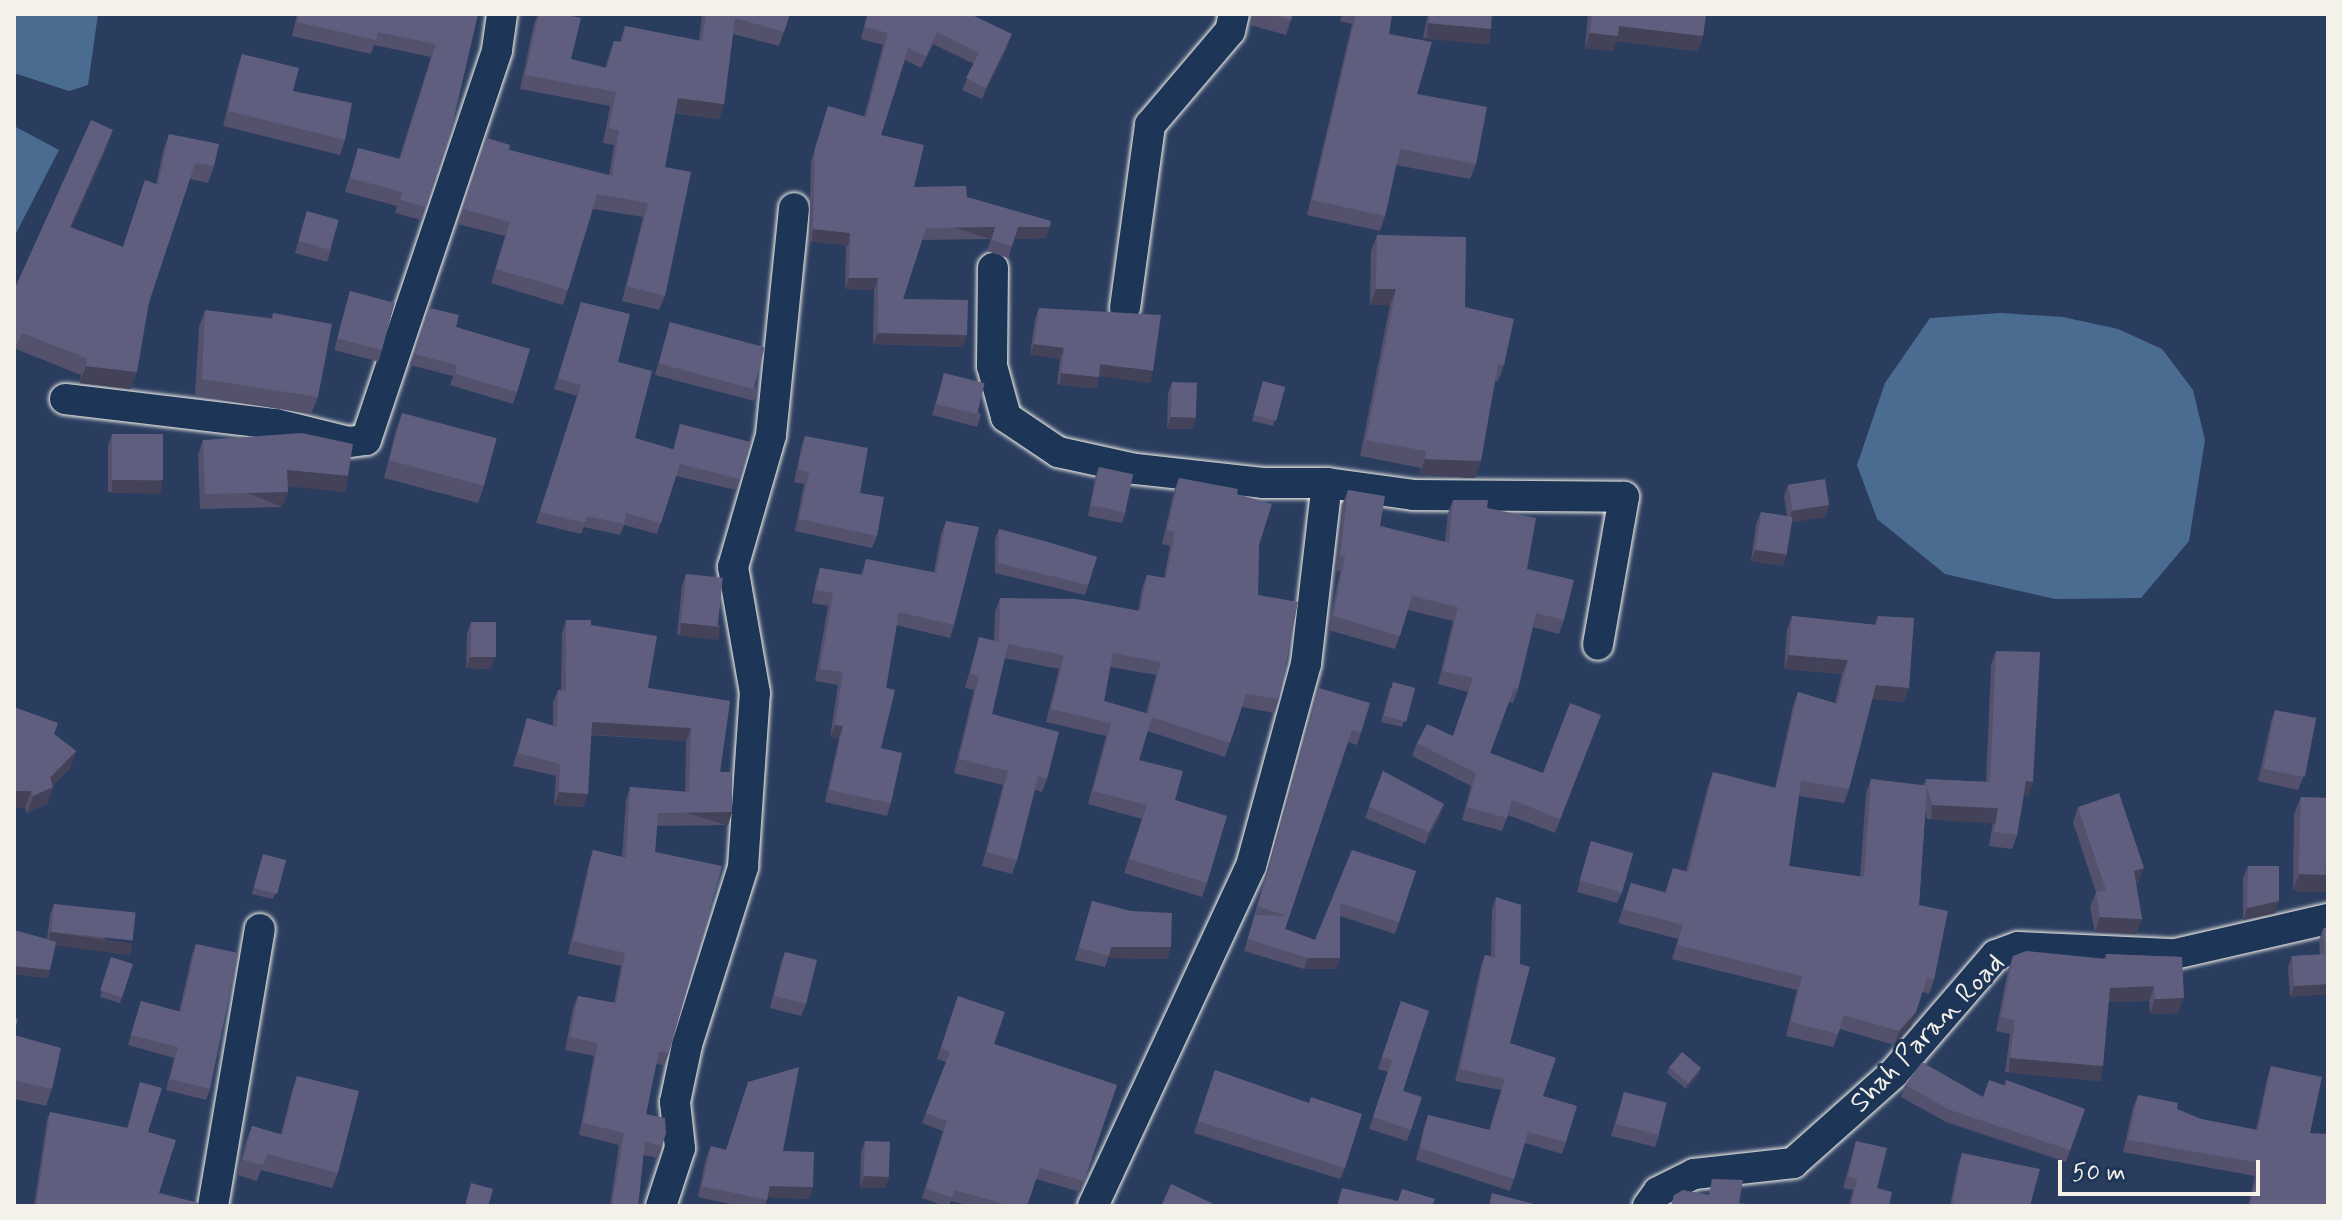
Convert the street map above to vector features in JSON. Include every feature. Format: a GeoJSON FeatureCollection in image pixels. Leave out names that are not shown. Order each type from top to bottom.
{"type":"FeatureCollection","features":[{"type":"Feature","properties":{"kind":"street"},"geometry":{"type":"LineString","coordinates":[[65,399],[276,424],[349,442],[366,440],[497,50],[502,14]]}},
{"type":"Feature","properties":{"kind":"street"},"geometry":{"type":"LineString","coordinates":[[1125,308],[1150,125],[1230,31],[1234,14]]}},
{"type":"Feature","properties":{"kind":"street"},"geometry":{"type":"LineString","coordinates":[[661,1206],[680,1148],[675,1102],[687,1045],[743,867],[755,693],[733,567],[771,435],[794,208]]}},
{"type":"Feature","properties":{"kind":"street"},"geometry":{"type":"LineString","coordinates":[[993,268],[992,366],[1006,417],[1058,452],[1136,469],[1262,483],[1327,483],[1413,495],[1624,497],[1598,645]]}},
{"type":"Feature","properties":{"kind":"street"},"geometry":{"type":"LineString","coordinates":[[1093,1206],[1251,866],[1306,664],[1327,483]]}},
{"type":"Feature","properties":{"kind":"street","name":"Shah Paran Road"},"geometry":{"type":"LineString","coordinates":[[1648,1206],[1658,1192],[1694,1174],[1793,1163],[1894,1073],[1996,955],[2018,947],[2175,954],[2328,919]]}},
{"type":"Feature","properties":{"kind":"street"},"geometry":{"type":"LineString","coordinates":[[213,1206],[260,929]]}},
{"type":"Feature","properties":{"kind":"water"},"geometry":{"type":"Polygon","coordinates":[[[14,14],[98,14],[88,85],[69,91],[14,73],[14,14]]]}},
{"type":"Feature","properties":{"kind":"water"},"geometry":{"type":"Polygon","coordinates":[[[14,126],[59,150],[14,237],[14,126]]]}},
{"type":"Feature","properties":{"kind":"water"},"geometry":{"type":"Polygon","coordinates":[[[2001,313],[2063,317],[2118,329],[2162,349],[2193,390],[2205,440],[2189,541],[2141,598],[2055,599],[1945,574],[1877,519],[1857,465],[1885,383],[1930,318],[2001,313]]]}},
{"type":"Feature","properties":{"kind":"building"},"geometry":{"type":"Polygon","coordinates":[[[299,14],[478,14],[451,130],[426,207],[400,200],[402,192],[350,178],[358,148],[400,159],[436,44],[378,32],[376,40],[297,22],[299,14]]]}},
{"type":"Feature","properties":{"kind":"building"},"geometry":{"type":"Polygon","coordinates":[[[539,14],[581,18],[571,59],[607,68],[614,41],[622,42],[625,26],[702,41],[706,14],[790,14],[784,32],[735,18],[724,104],[678,98],[665,167],[691,172],[665,296],[627,286],[648,203],[597,194],[568,290],[496,269],[510,222],[463,209],[487,138],[510,145],[509,150],[612,176],[619,130],[609,128],[616,92],[525,75],[539,14]]]}},
{"type":"Feature","properties":{"kind":"building"},"geometry":{"type":"Polygon","coordinates":[[[868,14],[970,14],[1012,34],[986,88],[966,78],[979,53],[937,32],[926,56],[908,48],[881,135],[924,145],[914,187],[966,186],[967,197],[1051,221],[1050,227],[1018,227],[1012,246],[992,240],[995,227],[926,228],[903,299],[968,300],[967,335],[878,333],[878,278],[849,278],[850,233],[813,229],[815,149],[828,106],[866,117],[888,33],[865,27],[868,14]]]}},
{"type":"Feature","properties":{"kind":"building"},"geometry":{"type":"Polygon","coordinates":[[[1269,14],[1293,14],[1291,20],[1269,14]]]}},
{"type":"Feature","properties":{"kind":"building"},"geometry":{"type":"Polygon","coordinates":[[[1356,14],[1392,14],[1389,34],[1432,42],[1417,94],[1487,107],[1476,164],[1400,149],[1385,216],[1312,200],[1356,14]]]}},
{"type":"Feature","properties":{"kind":"building"},"geometry":{"type":"Polygon","coordinates":[[[1430,14],[1492,14],[1491,29],[1428,23],[1430,14]]]}},
{"type":"Feature","properties":{"kind":"building"},"geometry":{"type":"Polygon","coordinates":[[[1592,14],[1706,14],[1703,36],[1619,26],[1618,36],[1590,33],[1592,14]]]}},
{"type":"Feature","properties":{"kind":"building"},"geometry":{"type":"Polygon","coordinates":[[[242,54],[299,68],[293,91],[352,103],[345,140],[228,111],[242,54]]]}},
{"type":"Feature","properties":{"kind":"building"},"geometry":{"type":"Polygon","coordinates":[[[91,120],[113,130],[70,227],[123,247],[145,180],[158,185],[169,134],[219,144],[214,166],[195,163],[149,302],[137,372],[86,366],[87,358],[22,333],[17,344],[14,343],[14,290],[91,120]]]}},
{"type":"Feature","properties":{"kind":"building"},"geometry":{"type":"Polygon","coordinates":[[[307,211],[339,220],[330,250],[298,241],[307,211]]]}},
{"type":"Feature","properties":{"kind":"building"},"geometry":{"type":"Polygon","coordinates":[[[1377,235],[1466,237],[1465,307],[1514,319],[1504,365],[1498,364],[1481,461],[1425,459],[1426,451],[1366,440],[1396,289],[1376,289],[1377,235]]]}},
{"type":"Feature","properties":{"kind":"building"},"geometry":{"type":"Polygon","coordinates":[[[350,291],[394,303],[382,350],[337,338],[350,291]]]}},
{"type":"Feature","properties":{"kind":"building"},"geometry":{"type":"Polygon","coordinates":[[[581,302],[630,314],[618,362],[652,371],[635,438],[674,450],[680,424],[751,442],[740,479],[680,464],[661,523],[626,513],[624,524],[587,516],[585,523],[540,512],[581,385],[558,378],[581,302]]]}},
{"type":"Feature","properties":{"kind":"building"},"geometry":{"type":"Polygon","coordinates":[[[430,308],[459,315],[456,327],[530,349],[517,392],[455,374],[457,365],[414,354],[430,308]]]}},
{"type":"Feature","properties":{"kind":"building"},"geometry":{"type":"Polygon","coordinates":[[[1039,308],[1161,315],[1153,371],[1100,364],[1099,377],[1061,373],[1064,348],[1034,344],[1039,308]]]}},
{"type":"Feature","properties":{"kind":"building"},"geometry":{"type":"Polygon","coordinates":[[[205,310],[272,319],[273,313],[332,324],[318,397],[202,379],[205,310]]]}},
{"type":"Feature","properties":{"kind":"building"},"geometry":{"type":"Polygon","coordinates":[[[670,322],[765,347],[754,389],[659,364],[670,322]]]}},
{"type":"Feature","properties":{"kind":"building"},"geometry":{"type":"Polygon","coordinates":[[[944,373],[985,383],[977,414],[936,404],[944,373]]]}},
{"type":"Feature","properties":{"kind":"building"},"geometry":{"type":"Polygon","coordinates":[[[1263,381],[1285,387],[1276,421],[1254,415],[1263,381]]]}},
{"type":"Feature","properties":{"kind":"building"},"geometry":{"type":"Polygon","coordinates":[[[1172,382],[1197,383],[1196,418],[1171,417],[1172,382]]]}},
{"type":"Feature","properties":{"kind":"building"},"geometry":{"type":"Polygon","coordinates":[[[402,413],[497,438],[484,486],[389,460],[402,413]]]}},
{"type":"Feature","properties":{"kind":"building"},"geometry":{"type":"Polygon","coordinates":[[[302,433],[353,444],[348,476],[287,470],[288,492],[205,494],[203,440],[302,433]]]}},
{"type":"Feature","properties":{"kind":"building"},"geometry":{"type":"Polygon","coordinates":[[[112,434],[163,434],[163,480],[112,480],[112,434]]]}},
{"type":"Feature","properties":{"kind":"building"},"geometry":{"type":"Polygon","coordinates":[[[805,436],[868,448],[860,493],[884,497],[877,536],[799,519],[809,472],[798,470],[805,436]]]}},
{"type":"Feature","properties":{"kind":"building"},"geometry":{"type":"Polygon","coordinates":[[[1099,467],[1133,474],[1125,512],[1091,505],[1099,467]]]}},
{"type":"Feature","properties":{"kind":"building"},"geometry":{"type":"Polygon","coordinates":[[[1179,478],[1238,489],[1237,494],[1272,504],[1259,545],[1258,595],[1298,602],[1279,699],[1246,694],[1230,743],[1152,717],[1139,760],[1183,771],[1175,800],[1227,816],[1207,883],[1129,859],[1147,805],[1093,791],[1111,723],[1051,709],[1064,655],[1008,644],[992,714],[1059,732],[1047,779],[1038,776],[1017,860],[987,852],[1008,771],[959,759],[979,676],[970,674],[979,637],[999,642],[1000,598],[1076,599],[1140,611],[1147,575],[1166,578],[1175,532],[1167,530],[1179,478]],[[1113,653],[1104,701],[1148,714],[1161,662],[1113,653]]]}},
{"type":"Feature","properties":{"kind":"building"},"geometry":{"type":"Polygon","coordinates":[[[1825,479],[1829,505],[1793,510],[1788,485],[1825,479]]]}},
{"type":"Feature","properties":{"kind":"building"},"geometry":{"type":"Polygon","coordinates":[[[1348,490],[1385,496],[1380,526],[1449,543],[1453,500],[1488,500],[1487,508],[1536,518],[1527,569],[1574,580],[1564,620],[1536,613],[1518,689],[1514,688],[1490,753],[1543,773],[1570,703],[1601,715],[1560,819],[1512,800],[1507,818],[1467,807],[1476,773],[1417,743],[1427,724],[1453,736],[1473,678],[1443,671],[1458,607],[1412,596],[1400,636],[1333,616],[1345,557],[1340,556],[1348,490]]]}},
{"type":"Feature","properties":{"kind":"building"},"geometry":{"type":"Polygon","coordinates":[[[1761,512],[1793,517],[1787,555],[1755,550],[1761,512]]]}},
{"type":"Feature","properties":{"kind":"building"},"geometry":{"type":"Polygon","coordinates":[[[946,521],[979,527],[954,625],[899,612],[886,688],[895,690],[881,748],[902,753],[891,803],[829,790],[843,726],[835,725],[843,672],[820,669],[833,593],[816,590],[820,568],[863,575],[866,559],[936,573],[946,521]]]}},
{"type":"Feature","properties":{"kind":"building"},"geometry":{"type":"Polygon","coordinates":[[[999,529],[1097,557],[1088,585],[998,563],[999,529]]]}},
{"type":"Feature","properties":{"kind":"building"},"geometry":{"type":"Polygon","coordinates":[[[686,574],[723,578],[718,627],[681,623],[686,574]]]}},
{"type":"Feature","properties":{"kind":"building"},"geometry":{"type":"Polygon","coordinates":[[[1792,616],[1877,625],[1878,616],[1914,618],[1909,688],[1876,685],[1849,789],[1801,781],[1789,866],[1864,877],[1871,779],[1927,786],[1919,905],[1948,911],[1934,980],[1927,978],[1916,1012],[1899,1031],[1844,1015],[1838,1034],[1791,1022],[1802,976],[1677,945],[1683,925],[1623,909],[1631,883],[1666,893],[1673,868],[1688,872],[1713,772],[1776,788],[1798,692],[1837,704],[1848,660],[1789,655],[1792,616]]]}},
{"type":"Feature","properties":{"kind":"building"},"geometry":{"type":"Polygon","coordinates":[[[566,620],[591,620],[591,625],[657,636],[648,688],[730,701],[720,772],[732,772],[732,812],[658,813],[655,852],[722,866],[669,1053],[659,1051],[646,1114],[665,1118],[666,1133],[662,1146],[645,1142],[638,1206],[612,1206],[624,1133],[583,1123],[598,1043],[570,1037],[578,996],[616,1003],[625,953],[573,941],[593,850],[626,858],[630,787],[689,792],[691,728],[592,722],[588,794],[559,792],[560,764],[518,753],[527,718],[557,727],[558,690],[566,691],[566,620]]]}},
{"type":"Feature","properties":{"kind":"building"},"geometry":{"type":"Polygon","coordinates":[[[471,622],[496,622],[496,657],[471,657],[471,622]]]}},
{"type":"Feature","properties":{"kind":"building"},"geometry":{"type":"Polygon","coordinates":[[[1996,651],[2040,652],[2033,782],[2026,781],[2017,835],[1994,832],[1998,808],[1932,805],[1926,779],[1990,782],[1996,651]]]}},
{"type":"Feature","properties":{"kind":"building"},"geometry":{"type":"Polygon","coordinates":[[[1393,682],[1415,688],[1406,722],[1384,716],[1393,682]]]}},
{"type":"Feature","properties":{"kind":"building"},"geometry":{"type":"Polygon","coordinates":[[[1319,688],[1370,703],[1361,733],[1352,730],[1285,929],[1315,940],[1352,850],[1416,871],[1399,922],[1340,903],[1340,958],[1308,958],[1248,939],[1255,915],[1287,916],[1258,906],[1319,688]]]}},
{"type":"Feature","properties":{"kind":"building"},"geometry":{"type":"Polygon","coordinates":[[[14,707],[58,723],[54,734],[76,751],[50,777],[53,787],[33,796],[31,791],[14,791],[14,707]]]}},
{"type":"Feature","properties":{"kind":"building"},"geometry":{"type":"Polygon","coordinates":[[[2275,710],[2316,718],[2305,777],[2264,769],[2275,710]]]}},
{"type":"Feature","properties":{"kind":"building"},"geometry":{"type":"Polygon","coordinates":[[[1383,771],[1444,804],[1429,832],[1369,807],[1383,771]]]}},
{"type":"Feature","properties":{"kind":"building"},"geometry":{"type":"Polygon","coordinates":[[[2119,793],[2144,868],[2134,871],[2142,919],[2100,917],[2096,892],[2106,890],[2078,807],[2119,793]]]}},
{"type":"Feature","properties":{"kind":"building"},"geometry":{"type":"Polygon","coordinates":[[[2301,797],[2328,798],[2325,875],[2298,874],[2301,797]]]}},
{"type":"Feature","properties":{"kind":"building"},"geometry":{"type":"Polygon","coordinates":[[[1591,841],[1633,853],[1622,893],[1580,880],[1591,841]]]}},
{"type":"Feature","properties":{"kind":"building"},"geometry":{"type":"Polygon","coordinates":[[[263,854],[286,860],[277,894],[254,888],[263,854]]]}},
{"type":"Feature","properties":{"kind":"building"},"geometry":{"type":"Polygon","coordinates":[[[2248,866],[2279,866],[2279,901],[2247,908],[2248,866]]]}},
{"type":"Feature","properties":{"kind":"building"},"geometry":{"type":"Polygon","coordinates":[[[1496,897],[1521,905],[1520,964],[1530,967],[1510,1043],[1556,1058],[1543,1096],[1577,1106],[1566,1142],[1528,1132],[1514,1179],[1420,1148],[1428,1115],[1490,1130],[1505,1079],[1460,1069],[1485,955],[1495,958],[1496,897]]]}},
{"type":"Feature","properties":{"kind":"building"},"geometry":{"type":"Polygon","coordinates":[[[1092,901],[1131,911],[1172,913],[1171,947],[1111,947],[1109,956],[1079,948],[1092,901]]]}},
{"type":"Feature","properties":{"kind":"building"},"geometry":{"type":"Polygon","coordinates":[[[54,904],[136,913],[133,940],[51,932],[54,904]]]}},
{"type":"Feature","properties":{"kind":"building"},"geometry":{"type":"Polygon","coordinates":[[[2328,926],[2328,984],[2294,986],[2292,956],[2325,954],[2323,929],[2328,926]]]}},
{"type":"Feature","properties":{"kind":"building"},"geometry":{"type":"Polygon","coordinates":[[[14,930],[56,942],[50,970],[14,966],[14,930]]]}},
{"type":"Feature","properties":{"kind":"building"},"geometry":{"type":"Polygon","coordinates":[[[196,944],[238,953],[210,1089],[170,1079],[178,1047],[131,1035],[141,1001],[181,1012],[196,944]]]}},
{"type":"Feature","properties":{"kind":"building"},"geometry":{"type":"Polygon","coordinates":[[[2026,951],[2107,959],[2106,954],[2182,957],[2184,998],[2155,999],[2154,986],[2110,988],[2103,1066],[2010,1058],[2015,1020],[2001,1017],[2013,956],[2026,951]]]}},
{"type":"Feature","properties":{"kind":"building"},"geometry":{"type":"Polygon","coordinates":[[[785,952],[817,960],[806,1004],[774,996],[785,952]]]}},
{"type":"Feature","properties":{"kind":"building"},"geometry":{"type":"Polygon","coordinates":[[[111,957],[133,964],[122,997],[100,990],[111,957]]]}},
{"type":"Feature","properties":{"kind":"building"},"geometry":{"type":"Polygon","coordinates":[[[958,996],[1005,1012],[994,1044],[1117,1085],[1084,1181],[1040,1168],[1027,1206],[1004,1206],[955,1190],[952,1198],[926,1188],[947,1121],[926,1113],[950,1052],[941,1048],[958,996]]]}},
{"type":"Feature","properties":{"kind":"building"},"geometry":{"type":"Polygon","coordinates":[[[1401,1001],[1429,1011],[1403,1091],[1422,1097],[1411,1130],[1373,1117],[1392,1060],[1382,1057],[1401,1001]]]}},
{"type":"Feature","properties":{"kind":"building"},"geometry":{"type":"Polygon","coordinates":[[[14,1035],[61,1048],[52,1089],[14,1080],[14,1035]]]}},
{"type":"Feature","properties":{"kind":"building"},"geometry":{"type":"Polygon","coordinates":[[[1682,1052],[1701,1068],[1688,1083],[1669,1067],[1682,1052]]]}},
{"type":"Feature","properties":{"kind":"building"},"geometry":{"type":"Polygon","coordinates":[[[1922,1062],[1983,1097],[1989,1080],[2006,1086],[2006,1080],[2085,1109],[2070,1150],[1950,1110],[1905,1085],[1922,1062]]]}},
{"type":"Feature","properties":{"kind":"building"},"geometry":{"type":"Polygon","coordinates":[[[2271,1066],[2322,1077],[2310,1133],[2328,1134],[2328,1206],[2250,1206],[2260,1163],[2128,1140],[2138,1095],[2178,1103],[2177,1109],[2201,1119],[2258,1130],[2271,1066]]]}},
{"type":"Feature","properties":{"kind":"building"},"geometry":{"type":"Polygon","coordinates":[[[799,1067],[783,1151],[814,1152],[813,1187],[770,1186],[767,1200],[702,1186],[711,1146],[726,1150],[748,1082],[799,1067]]]}},
{"type":"Feature","properties":{"kind":"building"},"geometry":{"type":"Polygon","coordinates":[[[1215,1070],[1309,1103],[1311,1097],[1362,1114],[1345,1168],[1198,1121],[1215,1070]]]}},
{"type":"Feature","properties":{"kind":"building"},"geometry":{"type":"Polygon","coordinates":[[[297,1076],[359,1091],[338,1173],[267,1154],[263,1165],[243,1160],[252,1126],[282,1135],[297,1076]]]}},
{"type":"Feature","properties":{"kind":"building"},"geometry":{"type":"Polygon","coordinates":[[[140,1082],[162,1088],[148,1132],[176,1140],[159,1193],[199,1203],[199,1206],[36,1206],[50,1112],[128,1128],[140,1082]]]}},
{"type":"Feature","properties":{"kind":"building"},"geometry":{"type":"Polygon","coordinates":[[[1624,1092],[1667,1103],[1659,1135],[1616,1124],[1624,1092]]]}},
{"type":"Feature","properties":{"kind":"building"},"geometry":{"type":"Polygon","coordinates":[[[865,1141],[890,1142],[889,1177],[864,1176],[865,1141]]]}},
{"type":"Feature","properties":{"kind":"building"},"geometry":{"type":"Polygon","coordinates":[[[1856,1141],[1887,1148],[1877,1188],[1892,1192],[1889,1206],[1851,1206],[1857,1179],[1848,1177],[1856,1141]]]}},
{"type":"Feature","properties":{"kind":"building"},"geometry":{"type":"Polygon","coordinates":[[[1962,1153],[2040,1169],[2030,1206],[1952,1206],[1962,1153]]]}},
{"type":"Feature","properties":{"kind":"building"},"geometry":{"type":"Polygon","coordinates":[[[1712,1179],[1743,1180],[1739,1203],[1760,1206],[1671,1206],[1674,1195],[1683,1190],[1709,1195],[1712,1179]]]}},
{"type":"Feature","properties":{"kind":"building"},"geometry":{"type":"Polygon","coordinates":[[[471,1183],[493,1189],[488,1206],[465,1206],[471,1183]]]}},
{"type":"Feature","properties":{"kind":"building"},"geometry":{"type":"Polygon","coordinates":[[[1171,1184],[1218,1206],[1161,1206],[1171,1184]]]}},
{"type":"Feature","properties":{"kind":"building"},"geometry":{"type":"Polygon","coordinates":[[[1342,1188],[1398,1201],[1402,1189],[1435,1199],[1432,1206],[1337,1206],[1342,1188]]]}},
{"type":"Feature","properties":{"kind":"building"},"geometry":{"type":"Polygon","coordinates":[[[1492,1193],[1541,1206],[1489,1206],[1492,1193]]]}}]}
